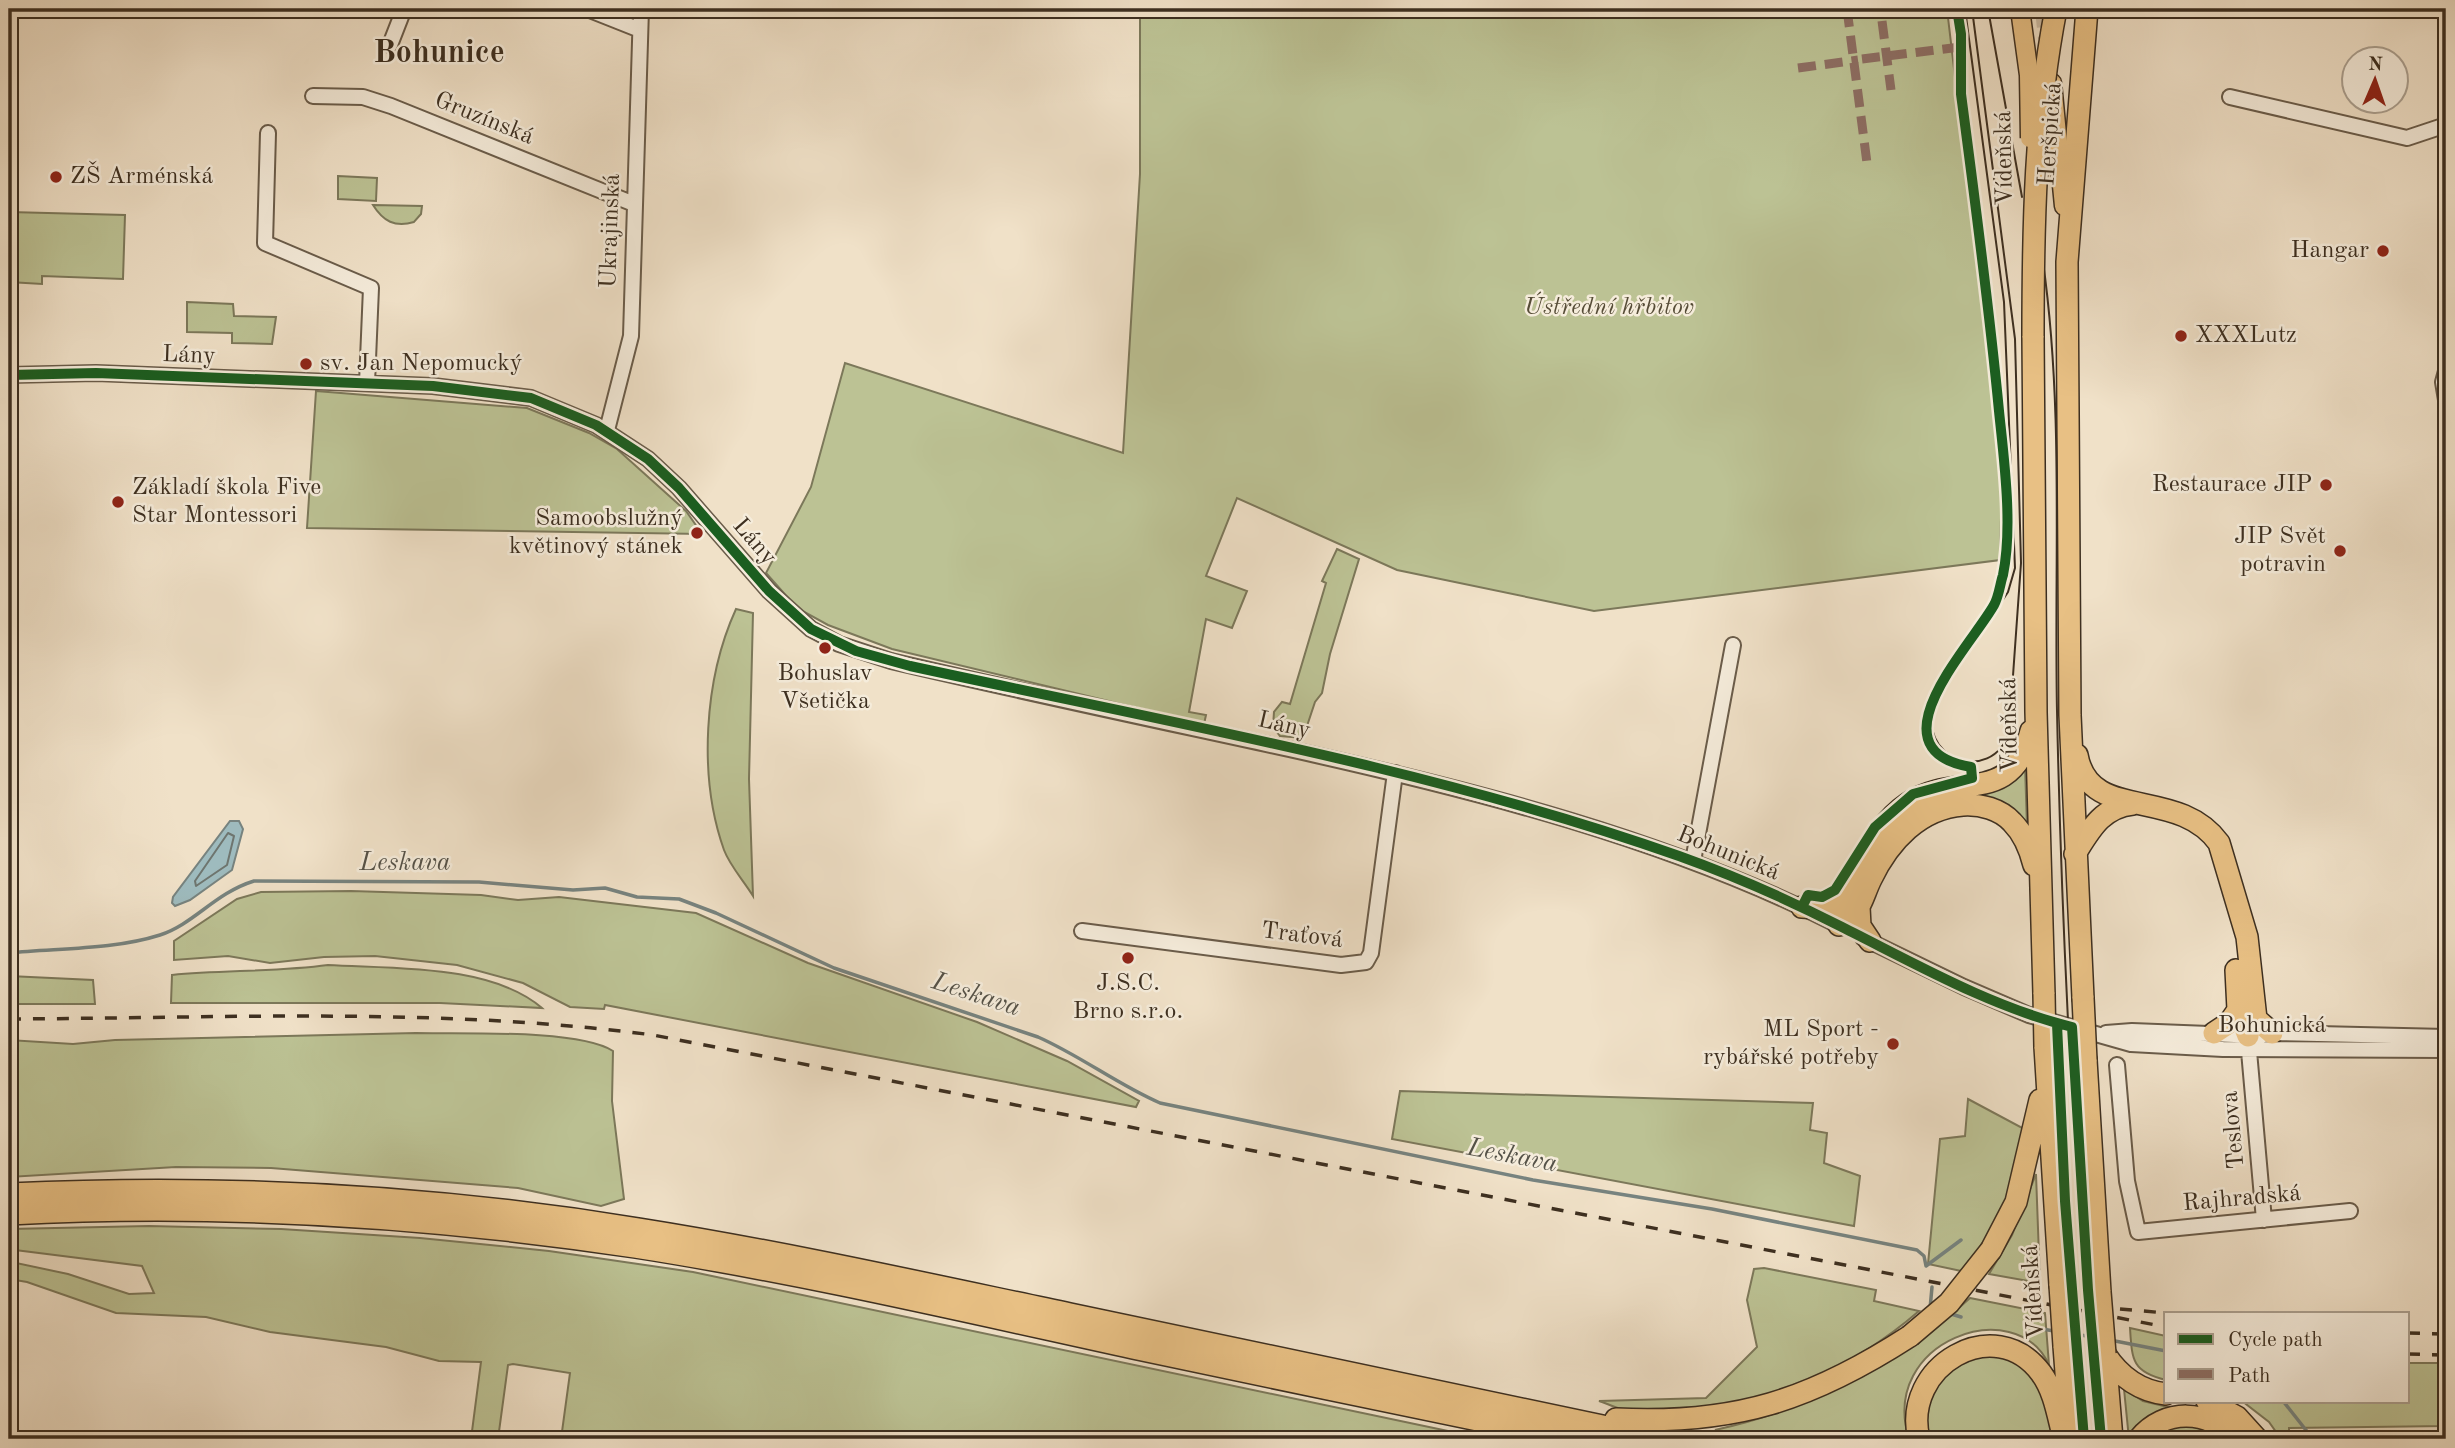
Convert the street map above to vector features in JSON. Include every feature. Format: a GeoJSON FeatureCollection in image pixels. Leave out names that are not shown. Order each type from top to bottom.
{"type":"FeatureCollection","features":[{"type":"Feature","properties":{"kind":"highway","name":"Heršpická"},"geometry":{"type":"LineString","coordinates":[[2033,231],[2041,108],[2056,9]]}},
{"type":"Feature","properties":{"kind":"highway","name":"Heršpická"},"geometry":{"type":"LineString","coordinates":[[2067,262],[2087,9]]}},
{"type":"Feature","properties":{"kind":"highway","name":"Vídeňská"},"geometry":{"type":"LineString","coordinates":[[2033,231],[2036,712],[2045,1053],[2071,1439]]}},
{"type":"Feature","properties":{"kind":"highway","name":"Vídeňská"},"geometry":{"type":"LineString","coordinates":[[2067,262],[2070,715],[2086,1060],[2112,1439]]}},
{"type":"Feature","properties":{"kind":"highway"},"geometry":{"type":"LineString","coordinates":[[2036,712],[2026,749],[2012,771],[1986,784],[1938,792],[1909,803],[1879,831],[1839,899],[1835,915],[1839,925],[1849,921],[1860,907],[1884,855],[1907,828],[1931,813],[1966,805],[1998,811],[2019,830],[2032,858],[2041,902]]}},
{"type":"Feature","properties":{"kind":"highway"},"geometry":{"type":"LineString","coordinates":[[2070,715],[2084,778],[2105,795],[2167,808],[2201,824],[2219,843],[2229,871],[2248,1041]]}},
{"type":"Feature","properties":{"kind":"highway"},"geometry":{"type":"LineString","coordinates":[[2076,854],[2102,816],[2117,807],[2135,803]]}},
{"type":"Feature","properties":{"kind":"highway"},"geometry":{"type":"LineString","coordinates":[[1802,907],[1817,908],[1839,899]]}},
{"type":"Feature","properties":{"kind":"highway"},"geometry":{"type":"LineString","coordinates":[[1860,907],[1860,926],[1870,941]]}},
{"type":"Feature","properties":{"kind":"highway"},"geometry":{"type":"LineString","coordinates":[[2214,1033],[2246,1009]]}},
{"type":"Feature","properties":{"kind":"highway"},"geometry":{"type":"LineString","coordinates":[[2246,1009],[2260,1025],[2272,1033]]}},
{"type":"Feature","properties":{"kind":"highway"},"geometry":{"type":"LineString","coordinates":[[1542,1428],[1741,1413],[1811,1391],[1856,1369],[1910,1336],[1961,1291],[1991,1250],[2019,1192],[2038,1112],[2045,1053]]}},
{"type":"Feature","properties":{"kind":"highway"},"geometry":{"type":"LineString","coordinates":[[9,1194],[195,1191],[329,1195],[428,1203],[637,1228],[817,1261],[1542,1428],[1569,1439]]}},
{"type":"Feature","properties":{"kind":"highway"},"geometry":{"type":"LineString","coordinates":[[9,1213],[192,1210],[328,1215],[427,1223],[637,1248],[835,1285],[1542,1428],[1664,1439]]}},
{"type":"Feature","properties":{"kind":"highway"},"geometry":{"type":"LineString","coordinates":[[1919,1439],[1917,1410],[1927,1380],[1950,1358],[1983,1348],[2013,1352],[2036,1367],[2051,1392],[2064,1439]]}},
{"type":"Feature","properties":{"kind":"highway"},"geometry":{"type":"LineString","coordinates":[[2105,1354],[2134,1384],[2164,1393]]}},
{"type":"Feature","properties":{"kind":"highway"},"geometry":{"type":"LineString","coordinates":[[2209,1402],[2237,1417],[2257,1439]]}},
{"type":"Feature","properties":{"kind":"highway"},"geometry":{"type":"LineString","coordinates":[[2139,1439],[2159,1422],[2186,1416],[2211,1421],[2234,1439]]}},
{"type":"Feature","properties":{"kind":"main road","name":"Vídeňská"},"geometry":{"type":"LineString","coordinates":[[2020,9],[2029,75],[2033,231]]}},
{"type":"Feature","properties":{"kind":"main road","name":"Vídeňská"},"geometry":{"type":"LineString","coordinates":[[2052,83],[2067,262]]}},
{"type":"Feature","properties":{"kind":"street"},"geometry":{"type":"LineString","coordinates":[[390,46],[404,9]]}},
{"type":"Feature","properties":{"kind":"street"},"geometry":{"type":"LineString","coordinates":[[587,9],[640,30]]}},
{"type":"Feature","properties":{"kind":"street","name":"Ukrajinská"},"geometry":{"type":"LineString","coordinates":[[607,430],[631,336],[641,9]]}},
{"type":"Feature","properties":{"kind":"street","name":"Gruzínská"},"geometry":{"type":"LineString","coordinates":[[313,96],[363,97],[391,106],[634,204]]}},
{"type":"Feature","properties":{"kind":"street"},"geometry":{"type":"LineString","coordinates":[[2230,97],[2407,138],[2446,125]]}},
{"type":"Feature","properties":{"kind":"street"},"geometry":{"type":"LineString","coordinates":[[268,133],[265,243],[371,288],[367,383]]}},
{"type":"Feature","properties":{"kind":"street"},"geometry":{"type":"LineString","coordinates":[[2446,372],[2446,400]]}},
{"type":"Feature","properties":{"kind":"street","name":"Lány"},"geometry":{"type":"LineString","coordinates":[[9,375],[83,373],[367,383],[510,393],[561,409],[607,430],[648,459],[671,479],[787,609],[831,641],[891,661],[1475,793]]}},
{"type":"Feature","properties":{"kind":"street","name":"Bohunická"},"geometry":{"type":"LineString","coordinates":[[1692,861],[1733,645]]}},
{"type":"Feature","properties":{"kind":"street","name":"Traťová"},"geometry":{"type":"LineString","coordinates":[[1082,931],[1341,965],[1366,962],[1371,953],[1395,773]]}},
{"type":"Feature","properties":{"kind":"street","name":"Bohunická"},"geometry":{"type":"LineString","coordinates":[[1475,793],[1692,861],[1802,907],[2029,1015],[2141,1046],[2248,1041],[2446,1050]]}},
{"type":"Feature","properties":{"kind":"street","name":"Bohunická"},"geometry":{"type":"LineString","coordinates":[[2100,1034],[2132,1031],[2214,1033],[2248,1041],[2272,1033],[2446,1037]]}},
{"type":"Feature","properties":{"kind":"street","name":"Teslova"},"geometry":{"type":"LineString","coordinates":[[2248,1041],[2264,1220]]}},
{"type":"Feature","properties":{"kind":"street","name":"Rajhradská"},"geometry":{"type":"LineString","coordinates":[[2117,1065],[2127,1181],[2138,1232],[2350,1212]]}},
{"type":"Feature","properties":{"kind":"green space","name":"Ústřední hřbitov"},"geometry":{"type":"Polygon","coordinates":[[[1140,9],[1947,9],[2002,478],[2000,560],[1594,611],[1397,570],[1237,498],[1206,576],[1247,591],[1232,628],[1206,619],[1189,712],[1206,715],[1204,724],[892,649],[828,625],[797,608],[766,573],[811,487],[845,363],[1123,453],[1140,174],[1140,9]]]}},
{"type":"Feature","properties":{"kind":"green space"},"geometry":{"type":"Polygon","coordinates":[[[338,176],[377,178],[376,201],[338,199],[338,176]]]}},
{"type":"Feature","properties":{"kind":"green space"},"geometry":{"type":"Polygon","coordinates":[[[373,205],[422,206],[421,214],[414,222],[401,224],[385,219],[373,205]]]}},
{"type":"Feature","properties":{"kind":"green space"},"geometry":{"type":"Polygon","coordinates":[[[9,212],[125,215],[123,279],[42,276],[42,284],[9,282],[9,212]]]}},
{"type":"Feature","properties":{"kind":"green space"},"geometry":{"type":"Polygon","coordinates":[[[187,302],[233,304],[234,316],[276,317],[272,344],[232,343],[232,333],[187,332],[187,302]]]}},
{"type":"Feature","properties":{"kind":"green space"},"geometry":{"type":"Polygon","coordinates":[[[316,391],[527,408],[589,433],[617,449],[686,511],[702,534],[307,528],[316,391]]]}},
{"type":"Feature","properties":{"kind":"green space"},"geometry":{"type":"Polygon","coordinates":[[[1337,549],[1359,559],[1330,654],[1322,693],[1315,702],[1303,738],[1280,736],[1273,727],[1274,712],[1282,702],[1290,704],[1326,583],[1322,581],[1337,549]]]}},
{"type":"Feature","properties":{"kind":"green space"},"geometry":{"type":"Polygon","coordinates":[[[736,609],[753,613],[749,779],[753,896],[724,850],[710,791],[708,760],[711,697],[725,636],[736,609]]]}},
{"type":"Feature","properties":{"kind":"green space"},"geometry":{"type":"Polygon","coordinates":[[[2025,766],[2027,826],[2001,808],[1894,824],[2025,766]]]}},
{"type":"Feature","properties":{"kind":"green space"},"geometry":{"type":"Polygon","coordinates":[[[351,891],[481,895],[518,900],[559,897],[696,913],[808,963],[977,1022],[1067,1061],[1139,1101],[1136,1107],[605,1005],[604,1009],[570,1007],[523,983],[457,965],[375,956],[324,957],[270,963],[228,956],[174,960],[174,941],[237,899],[261,892],[351,891]]]}},
{"type":"Feature","properties":{"kind":"green space"},"geometry":{"type":"Polygon","coordinates":[[[328,965],[411,969],[469,976],[496,983],[521,994],[542,1008],[440,1003],[171,1003],[172,975],[328,965]]]}},
{"type":"Feature","properties":{"kind":"green space"},"geometry":{"type":"Polygon","coordinates":[[[9,976],[93,980],[95,1004],[9,1004],[9,976]]]}},
{"type":"Feature","properties":{"kind":"green space"},"geometry":{"type":"Polygon","coordinates":[[[416,1033],[547,1036],[597,1044],[613,1051],[612,1101],[624,1199],[601,1206],[518,1188],[271,1168],[176,1167],[9,1177],[9,1040],[73,1044],[115,1040],[416,1033]]]}},
{"type":"Feature","properties":{"kind":"green space"},"geometry":{"type":"Polygon","coordinates":[[[1400,1091],[1813,1103],[1810,1130],[1827,1133],[1824,1163],[1860,1176],[1854,1226],[1392,1139],[1400,1091]]]}},
{"type":"Feature","properties":{"kind":"green space"},"geometry":{"type":"Polygon","coordinates":[[[1968,1099],[2028,1131],[2011,1195],[1966,1272],[1928,1264],[1940,1139],[1965,1136],[1968,1099]]]}},
{"type":"Feature","properties":{"kind":"green space"},"geometry":{"type":"Polygon","coordinates":[[[2036,1174],[2040,1283],[1989,1274],[2012,1235],[2036,1174]]]}},
{"type":"Feature","properties":{"kind":"green space"},"geometry":{"type":"Polygon","coordinates":[[[149,1226],[281,1229],[420,1238],[549,1251],[693,1272],[1486,1439],[561,1439],[570,1373],[513,1364],[508,1365],[498,1439],[471,1439],[481,1362],[439,1361],[386,1347],[270,1332],[206,1317],[116,1313],[27,1282],[9,1279],[9,1270],[14,1272],[15,1267],[9,1265],[9,1229],[149,1226]],[[15,1250],[16,1263],[68,1274],[129,1294],[154,1293],[142,1266],[15,1250]]]}},
{"type":"Feature","properties":{"kind":"green space"},"geometry":{"type":"Polygon","coordinates":[[[1764,1268],[1876,1290],[1874,1301],[1919,1311],[1893,1332],[1837,1367],[1807,1381],[1744,1401],[1640,1414],[1599,1401],[1706,1398],[1757,1347],[1747,1300],[1754,1269],[1764,1268]]]}},
{"type":"Feature","properties":{"kind":"green space"},"geometry":{"type":"Polygon","coordinates":[[[1970,1298],[2045,1313],[2049,1365],[2032,1343],[2009,1332],[1982,1330],[1955,1338],[1931,1353],[1913,1376],[1905,1405],[1909,1439],[1764,1439],[1715,1430],[1786,1410],[1852,1382],[1913,1345],[1970,1298]]]}},
{"type":"Feature","properties":{"kind":"green space"},"geometry":{"type":"Polygon","coordinates":[[[2130,1328],[2164,1336],[2164,1379],[2140,1368],[2132,1348],[2130,1328]]]}},
{"type":"Feature","properties":{"kind":"green space"},"geometry":{"type":"Polygon","coordinates":[[[1996,1352],[2037,1375],[2057,1439],[1926,1439],[1931,1384],[1936,1376],[1943,1369],[1955,1364],[1996,1352]]]}},
{"type":"Feature","properties":{"kind":"green space"},"geometry":{"type":"Polygon","coordinates":[[[2410,1363],[2446,1363],[2446,1426],[2289,1428],[2289,1434],[2446,1432],[2446,1439],[2281,1439],[2269,1422],[2243,1402],[2410,1402],[2410,1363]]]}},
{"type":"Feature","properties":{"kind":"green space"},"geometry":{"type":"Polygon","coordinates":[[[2124,1389],[2143,1401],[2168,1407],[2152,1415],[2129,1439],[2124,1389]]]}},
{"type":"Feature","properties":{"kind":"green space"},"geometry":{"type":"Polygon","coordinates":[[[2195,1418],[2226,1439],[2144,1439],[2195,1418]]]}},
{"type":"Feature","properties":{"kind":"water"},"geometry":{"type":"Polygon","coordinates":[[[230,821],[239,821],[243,829],[232,870],[190,900],[175,906],[172,903],[173,897],[230,821]]]}},
{"type":"Feature","properties":{"kind":"waterway","name":"Leskava"},"geometry":{"type":"LineString","coordinates":[[9,953],[104,946],[160,935],[184,924],[240,886],[254,881],[479,882],[573,890],[605,888],[637,897],[679,899],[716,913],[834,968],[1038,1037],[1160,1103],[1533,1180],[1712,1209],[1917,1250],[1924,1256],[1926,1266],[1961,1240]]}},
{"type":"Feature","properties":{"kind":"waterway","name":"Leskava"},"geometry":{"type":"LineString","coordinates":[[1930,1309],[1932,1287]]}},
{"type":"Feature","properties":{"kind":"waterway","name":"Leskava"},"geometry":{"type":"LineString","coordinates":[[1948,1313],[1961,1317]]}},
{"type":"Feature","properties":{"kind":"waterway","name":"Leskava"},"geometry":{"type":"LineString","coordinates":[[2031,1327],[2054,1331]]}},
{"type":"Feature","properties":{"kind":"waterway","name":"Leskava"},"geometry":{"type":"LineString","coordinates":[[2072,1334],[2095,1337]]}},
{"type":"Feature","properties":{"kind":"waterway","name":"Leskava"},"geometry":{"type":"LineString","coordinates":[[2110,1340],[2164,1351]]}},
{"type":"Feature","properties":{"kind":"waterway","name":"Leskava"},"geometry":{"type":"LineString","coordinates":[[2284,1402],[2313,1439]]}},
{"type":"Feature","properties":{"kind":"tunnel"},"geometry":{"type":"LineString","coordinates":[[2044,9],[2047,38]]}},
{"type":"Feature","properties":{"kind":"tram line"},"geometry":{"type":"LineString","coordinates":[[1965,9],[2004,302],[2015,568],[2008,592],[1936,701],[1932,721],[1935,738],[1944,750],[1957,758],[1972,761],[1987,758],[2000,749],[2009,732],[2021,563],[2015,339],[1972,9]]}},
{"type":"Feature","properties":{"kind":"tram line"},"geometry":{"type":"LineString","coordinates":[[1988,9],[2022,197]]}},
{"type":"Feature","properties":{"kind":"tram line"},"geometry":{"type":"LineString","coordinates":[[2043,262],[2050,318],[2056,430],[2057,711],[2066,984],[2095,1439]]}},
{"type":"Feature","properties":{"kind":"railway"},"geometry":{"type":"LineString","coordinates":[[9,1019],[412,1017],[573,1026],[653,1035],[2164,1327]]}},
{"type":"Feature","properties":{"kind":"railway"},"geometry":{"type":"LineString","coordinates":[[2120,1309],[2164,1313]]}},
{"type":"Feature","properties":{"kind":"railway"},"geometry":{"type":"LineString","coordinates":[[2410,1333],[2446,1334]]}},
{"type":"Feature","properties":{"kind":"railway"},"geometry":{"type":"LineString","coordinates":[[2410,1354],[2446,1355]]}},
{"type":"Feature","properties":{"kind":"marked path"},"geometry":{"type":"LineString","coordinates":[[1847,9],[1867,163]]}},
{"type":"Feature","properties":{"kind":"marked path"},"geometry":{"type":"LineString","coordinates":[[1882,21],[1891,90]]}},
{"type":"Feature","properties":{"kind":"marked path"},"geometry":{"type":"LineString","coordinates":[[1862,59],[1961,47]]}},
{"type":"Feature","properties":{"kind":"marked path"},"geometry":{"type":"LineString","coordinates":[[1798,68],[1858,60]]}},
{"type":"Feature","properties":{"kind":"cycle path"},"geometry":{"type":"LineString","coordinates":[[1802,907],[1808,895],[1822,897],[1835,890],[1875,827],[1913,794],[1972,778],[1971,767],[1942,757],[1928,740],[1927,719],[1950,670],[1996,601],[2003,575],[2007,536],[2005,472],[1982,253],[1961,94],[1961,34],[1957,9]]}},
{"type":"Feature","properties":{"kind":"cycle path"},"geometry":{"type":"LineString","coordinates":[[9,375],[96,373],[433,386],[531,398],[596,425],[648,459],[679,488],[769,591],[811,629],[856,651],[910,666],[1298,749],[1490,797],[1585,825],[1741,880],[1983,996],[2072,1027],[2088,1290],[2101,1439]]}},
{"type":"Feature","properties":{"kind":"cycle path"},"geometry":{"type":"LineString","coordinates":[[2057,1024],[2065,1201],[2084,1439]]}},
{"type":"Feature","properties":{"kind":"place","name":"ZŠ Arménská"},"geometry":{"type":"Point","coordinates":[56,177]}},
{"type":"Feature","properties":{"kind":"place","name":"Hangar"},"geometry":{"type":"Point","coordinates":[2383,251]}},
{"type":"Feature","properties":{"kind":"place","name":"XXXLutz"},"geometry":{"type":"Point","coordinates":[2181,336]}},
{"type":"Feature","properties":{"kind":"place","name":"sv. Jan Nepomucký"},"geometry":{"type":"Point","coordinates":[306,364]}},
{"type":"Feature","properties":{"kind":"place","name":"Restaurace JIP"},"geometry":{"type":"Point","coordinates":[2326,485]}},
{"type":"Feature","properties":{"kind":"place","name":"Základí škola Five Star Montessori"},"geometry":{"type":"Point","coordinates":[118,502]}},
{"type":"Feature","properties":{"kind":"place","name":"Samoobslužný květinový stánek"},"geometry":{"type":"Point","coordinates":[697,533]}},
{"type":"Feature","properties":{"kind":"place","name":"JIP Svět potravin"},"geometry":{"type":"Point","coordinates":[2340,551]}},
{"type":"Feature","properties":{"kind":"place","name":"Bohuslav Všetička"},"geometry":{"type":"Point","coordinates":[825,648]}},
{"type":"Feature","properties":{"kind":"place","name":"J.S.C. Brno s.r.o."},"geometry":{"type":"Point","coordinates":[1128,958]}},
{"type":"Feature","properties":{"kind":"place","name":"ML Sport - rybářské potřeby"},"geometry":{"type":"Point","coordinates":[1893,1044]}},
{"type":"Feature","properties":{"kind":"district","name":"Bohunice"},"geometry":{"type":"Point","coordinates":[439,54]}}]}
